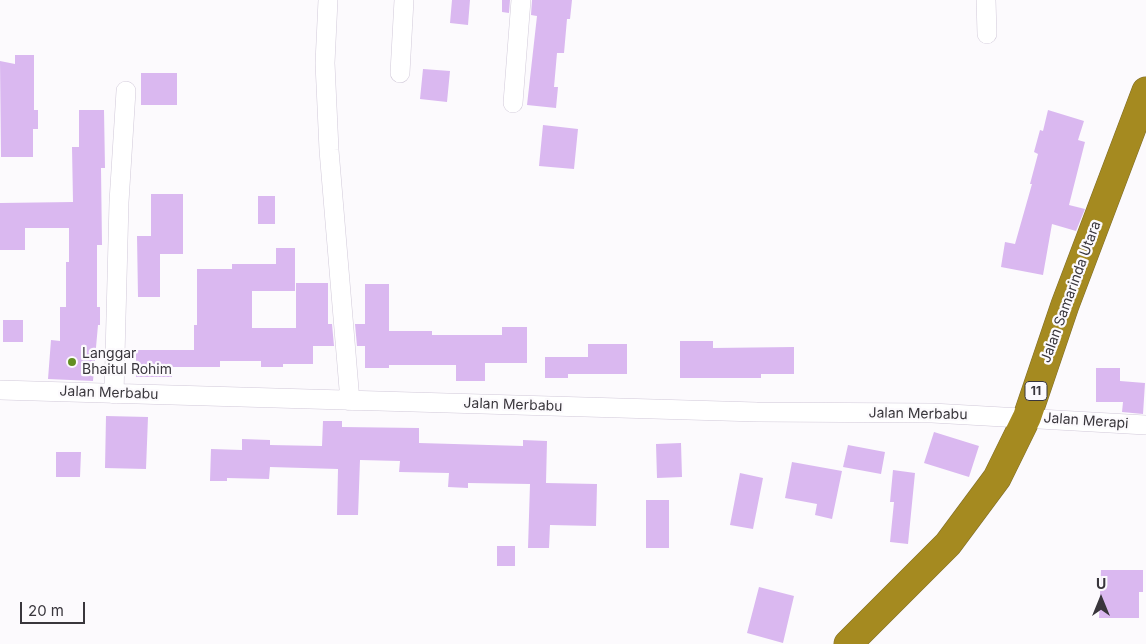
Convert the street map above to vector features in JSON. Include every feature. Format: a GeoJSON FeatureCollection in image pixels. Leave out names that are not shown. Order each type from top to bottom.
{"type":"FeatureCollection","features":[{"type":"Feature","properties":{"kind":"highway","name":"Jalan Samarinda Utara"},"geometry":{"type":"LineString","coordinates":[[848,644],[948,544],[997,478],[1027,418],[1065,305],[1146,91]]}},
{"type":"Feature","properties":{"kind":"street"},"geometry":{"type":"LineString","coordinates":[[328,0],[325,63],[329,150],[350,401]]}},
{"type":"Feature","properties":{"kind":"street"},"geometry":{"type":"LineString","coordinates":[[400,74],[404,0]]}},
{"type":"Feature","properties":{"kind":"street"},"geometry":{"type":"LineString","coordinates":[[513,103],[521,0]]}},
{"type":"Feature","properties":{"kind":"street"},"geometry":{"type":"LineString","coordinates":[[986,0],[987,34]]}},
{"type":"Feature","properties":{"kind":"street"},"geometry":{"type":"LineString","coordinates":[[114,394],[119,202],[126,91]]}},
{"type":"Feature","properties":{"kind":"street","name":"Jalan Merbabu"},"geometry":{"type":"LineString","coordinates":[[0,390],[757,412],[932,413],[1027,418]]}},
{"type":"Feature","properties":{"kind":"street","name":"Jalan Merapi"},"geometry":{"type":"LineString","coordinates":[[1027,418],[1146,425]]}},
{"type":"Feature","properties":{"kind":"building"},"geometry":{"type":"Polygon","coordinates":[[[452,0],[470,0],[468,25],[450,23],[452,0]]]}},
{"type":"Feature","properties":{"kind":"building"},"geometry":{"type":"Polygon","coordinates":[[[502,0],[510,0],[509,13],[502,12],[502,0]]]}},
{"type":"Feature","properties":{"kind":"building"},"geometry":{"type":"Polygon","coordinates":[[[532,0],[572,0],[570,19],[567,19],[564,53],[557,53],[554,87],[558,87],[556,108],[527,105],[537,16],[531,15],[532,0]]]}},
{"type":"Feature","properties":{"kind":"building"},"geometry":{"type":"Polygon","coordinates":[[[15,55],[34,55],[34,110],[38,110],[38,129],[33,129],[33,157],[1,157],[0,61],[15,64],[15,55]]]}},
{"type":"Feature","properties":{"kind":"building"},"geometry":{"type":"Polygon","coordinates":[[[423,69],[450,71],[447,102],[420,99],[423,69]]]}},
{"type":"Feature","properties":{"kind":"building"},"geometry":{"type":"Polygon","coordinates":[[[141,73],[177,73],[177,105],[141,105],[141,73]]]}},
{"type":"Feature","properties":{"kind":"building"},"geometry":{"type":"Polygon","coordinates":[[[79,110],[104,110],[105,168],[101,168],[102,245],[97,245],[97,307],[100,307],[100,325],[98,325],[93,381],[48,379],[51,340],[60,341],[60,307],[66,307],[66,262],[69,262],[69,228],[25,228],[25,250],[0,250],[0,203],[73,202],[72,147],[79,147],[79,110]]]}},
{"type":"Feature","properties":{"kind":"building"},"geometry":{"type":"Polygon","coordinates":[[[1048,110],[1084,121],[1078,140],[1085,142],[1069,205],[1085,209],[1076,231],[1052,224],[1043,275],[1001,267],[1005,242],[1015,244],[1032,184],[1030,184],[1038,154],[1034,152],[1040,130],[1043,131],[1048,110]]]}},
{"type":"Feature","properties":{"kind":"building"},"geometry":{"type":"Polygon","coordinates":[[[543,125],[578,129],[574,169],[539,166],[543,125]]]}},
{"type":"Feature","properties":{"kind":"building"},"geometry":{"type":"Polygon","coordinates":[[[151,194],[183,194],[183,254],[160,254],[160,297],[138,297],[137,236],[151,236],[151,194]]]}},
{"type":"Feature","properties":{"kind":"building"},"geometry":{"type":"Polygon","coordinates":[[[258,196],[275,196],[275,224],[258,224],[258,196]]]}},
{"type":"Feature","properties":{"kind":"building"},"geometry":{"type":"Polygon","coordinates":[[[276,248],[295,248],[295,291],[252,291],[252,328],[296,328],[296,283],[328,283],[328,324],[332,324],[334,346],[313,346],[313,364],[283,364],[283,367],[261,367],[261,361],[220,361],[220,367],[172,367],[172,377],[136,377],[136,350],[194,350],[194,325],[197,325],[197,269],[232,269],[232,264],[276,264],[276,248]]]}},
{"type":"Feature","properties":{"kind":"building"},"geometry":{"type":"Polygon","coordinates":[[[365,284],[389,284],[389,331],[432,331],[432,335],[502,335],[502,327],[527,327],[527,363],[485,363],[485,381],[456,381],[456,365],[389,365],[389,368],[365,368],[365,346],[357,346],[355,324],[365,324],[365,284]]]}},
{"type":"Feature","properties":{"kind":"building"},"geometry":{"type":"Polygon","coordinates":[[[3,320],[23,320],[23,342],[3,342],[3,320]]]}},
{"type":"Feature","properties":{"kind":"building"},"geometry":{"type":"Polygon","coordinates":[[[680,341],[713,341],[713,348],[794,347],[794,374],[761,374],[761,378],[680,378],[680,341]]]}},
{"type":"Feature","properties":{"kind":"building"},"geometry":{"type":"Polygon","coordinates":[[[588,344],[627,344],[627,374],[568,374],[568,378],[545,378],[545,357],[588,357],[588,344]]]}},
{"type":"Feature","properties":{"kind":"building"},"geometry":{"type":"Polygon","coordinates":[[[1096,368],[1120,368],[1120,381],[1145,383],[1143,414],[1122,412],[1123,402],[1096,402],[1096,368]]]}},
{"type":"Feature","properties":{"kind":"building"},"geometry":{"type":"Polygon","coordinates":[[[106,416],[148,417],[146,469],[105,468],[106,416]]]}},
{"type":"Feature","properties":{"kind":"building"},"geometry":{"type":"Polygon","coordinates":[[[323,421],[342,421],[342,427],[419,428],[419,443],[523,446],[523,440],[547,441],[546,483],[597,484],[596,526],[550,525],[549,548],[528,548],[530,484],[468,483],[468,488],[448,487],[449,473],[399,472],[400,461],[360,460],[358,515],[337,515],[338,469],[270,467],[269,479],[227,478],[227,481],[210,481],[211,449],[242,450],[242,439],[270,440],[270,445],[322,446],[323,421]]]}},
{"type":"Feature","properties":{"kind":"building"},"geometry":{"type":"Polygon","coordinates":[[[934,432],[979,446],[969,477],[924,463],[934,432]]]}},
{"type":"Feature","properties":{"kind":"building"},"geometry":{"type":"Polygon","coordinates":[[[681,443],[682,477],[657,478],[656,444],[681,443]]]}},
{"type":"Feature","properties":{"kind":"building"},"geometry":{"type":"Polygon","coordinates":[[[848,445],[885,452],[881,474],[843,467],[848,445]]]}},
{"type":"Feature","properties":{"kind":"building"},"geometry":{"type":"Polygon","coordinates":[[[56,452],[81,452],[80,477],[56,477],[56,452]]]}},
{"type":"Feature","properties":{"kind":"building"},"geometry":{"type":"Polygon","coordinates":[[[792,462],[842,471],[832,519],[815,515],[817,504],[785,498],[792,462]]]}},
{"type":"Feature","properties":{"kind":"building"},"geometry":{"type":"Polygon","coordinates":[[[893,470],[915,473],[908,544],[890,542],[894,502],[890,502],[893,470]]]}},
{"type":"Feature","properties":{"kind":"building"},"geometry":{"type":"Polygon","coordinates":[[[740,473],[763,478],[753,529],[730,525],[740,473]]]}},
{"type":"Feature","properties":{"kind":"building"},"geometry":{"type":"Polygon","coordinates":[[[646,500],[669,500],[669,548],[646,548],[646,500]]]}},
{"type":"Feature","properties":{"kind":"building"},"geometry":{"type":"Polygon","coordinates":[[[497,546],[515,546],[515,566],[497,566],[497,546]]]}},
{"type":"Feature","properties":{"kind":"building"},"geometry":{"type":"Polygon","coordinates":[[[1101,570],[1143,570],[1143,592],[1139,592],[1139,618],[1099,618],[1101,570]]]}},
{"type":"Feature","properties":{"kind":"building"},"geometry":{"type":"Polygon","coordinates":[[[759,587],[794,596],[783,643],[747,633],[759,587]]]}},
{"type":"Feature","properties":{"kind":"place","name":"Langgar Bhaitul Rohim"},"geometry":{"type":"Point","coordinates":[72,362]}}]}
